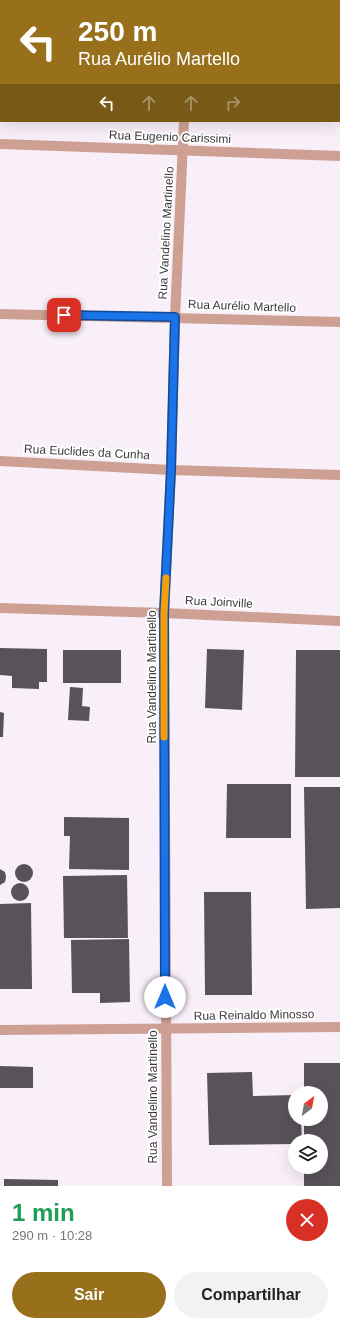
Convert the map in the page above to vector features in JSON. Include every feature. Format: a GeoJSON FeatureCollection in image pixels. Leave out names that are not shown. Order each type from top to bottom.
{"type":"FeatureCollection","features":[{"type":"Feature","properties":{"kind":"street","name":"Rua Vandelino Martinello"},"geometry":{"type":"LineString","coordinates":[[167,1186],[164,613],[184,122]]}},
{"type":"Feature","properties":{"kind":"street","name":"Rua Eugenio Carissimi"},"geometry":{"type":"LineString","coordinates":[[0,144],[340,156]]}},
{"type":"Feature","properties":{"kind":"street","name":"Rua Aurélio Martello"},"geometry":{"type":"LineString","coordinates":[[0,314],[340,322]]}},
{"type":"Feature","properties":{"kind":"street","name":"Rua Euclides da Cunha"},"geometry":{"type":"LineString","coordinates":[[0,461],[171,470],[340,475]]}},
{"type":"Feature","properties":{"kind":"street","name":"Rua Joinville"},"geometry":{"type":"LineString","coordinates":[[0,608],[164,613],[340,621]]}},
{"type":"Feature","properties":{"kind":"street","name":"Rua Reinaldo Minosso"},"geometry":{"type":"LineString","coordinates":[[0,1030],[340,1027]]}},
{"type":"Feature","properties":{"kind":"building"},"geometry":{"type":"Polygon","coordinates":[[[0,648],[47,649],[47,682],[39,682],[39,689],[12,688],[12,676],[0,675],[0,648]]]}},
{"type":"Feature","properties":{"kind":"building"},"geometry":{"type":"Polygon","coordinates":[[[207,649],[244,650],[242,710],[205,708],[207,649]]]}},
{"type":"Feature","properties":{"kind":"building"},"geometry":{"type":"Polygon","coordinates":[[[63,650],[121,650],[121,683],[63,683],[63,650]]]}},
{"type":"Feature","properties":{"kind":"building"},"geometry":{"type":"Polygon","coordinates":[[[296,650],[340,650],[340,777],[295,777],[296,650]]]}},
{"type":"Feature","properties":{"kind":"building"},"geometry":{"type":"Polygon","coordinates":[[[70,687],[83,688],[82,706],[90,707],[89,721],[68,720],[70,687]]]}},
{"type":"Feature","properties":{"kind":"building"},"geometry":{"type":"Polygon","coordinates":[[[0,712],[4,713],[3,737],[0,737],[0,712]]]}},
{"type":"Feature","properties":{"kind":"building"},"geometry":{"type":"Polygon","coordinates":[[[227,784],[291,784],[291,838],[226,838],[227,784]]]}},
{"type":"Feature","properties":{"kind":"building"},"geometry":{"type":"Polygon","coordinates":[[[304,787],[340,787],[340,908],[306,909],[304,787]]]}},
{"type":"Feature","properties":{"kind":"building"},"geometry":{"type":"Polygon","coordinates":[[[64,817],[129,818],[129,870],[69,869],[70,836],[64,836],[64,817]]]}},
{"type":"Feature","properties":{"kind":"building"},"geometry":{"type":"Polygon","coordinates":[[[24,864],[30,867],[33,873],[30,879],[24,882],[18,879],[15,873],[18,867],[24,864]]]}},
{"type":"Feature","properties":{"kind":"building"},"geometry":{"type":"Polygon","coordinates":[[[0,869],[5,872],[6,877],[5,882],[0,885],[0,869]]]}},
{"type":"Feature","properties":{"kind":"building"},"geometry":{"type":"Polygon","coordinates":[[[127,875],[128,938],[64,938],[63,876],[127,875]]]}},
{"type":"Feature","properties":{"kind":"building"},"geometry":{"type":"Polygon","coordinates":[[[20,883],[26,886],[29,892],[26,898],[20,901],[14,898],[11,892],[14,886],[20,883]]]}},
{"type":"Feature","properties":{"kind":"building"},"geometry":{"type":"Polygon","coordinates":[[[204,892],[251,892],[252,995],[205,995],[204,892]]]}},
{"type":"Feature","properties":{"kind":"building"},"geometry":{"type":"Polygon","coordinates":[[[31,903],[32,989],[0,989],[0,904],[31,903]]]}},
{"type":"Feature","properties":{"kind":"building"},"geometry":{"type":"Polygon","coordinates":[[[129,939],[130,1002],[100,1003],[100,993],[72,993],[71,940],[129,939]]]}},
{"type":"Feature","properties":{"kind":"building"},"geometry":{"type":"Polygon","coordinates":[[[304,1063],[340,1063],[340,1186],[304,1186],[304,1174],[328,1174],[328,1134],[304,1134],[304,1126],[328,1126],[328,1086],[304,1086],[304,1063]]]}},
{"type":"Feature","properties":{"kind":"building"},"geometry":{"type":"Polygon","coordinates":[[[0,1066],[33,1067],[33,1088],[0,1088],[0,1066]]]}},
{"type":"Feature","properties":{"kind":"building"},"geometry":{"type":"Polygon","coordinates":[[[252,1072],[253,1096],[288,1095],[288,1126],[301,1126],[302,1134],[288,1134],[288,1144],[209,1145],[207,1073],[252,1072]]]}},
{"type":"Feature","properties":{"kind":"building"},"geometry":{"type":"Polygon","coordinates":[[[4,1179],[58,1180],[58,1186],[4,1186],[4,1179]]]}},
{"type":"Feature","properties":{"kind":"slow traffic"},"geometry":{"type":"LineString","coordinates":[[164,737],[164,613],[166,578]]}},
{"type":"Feature","properties":{"kind":"route"},"geometry":{"type":"LineString","coordinates":[[64,315],[175,317],[171,470],[164,613],[165,997]]}}]}
